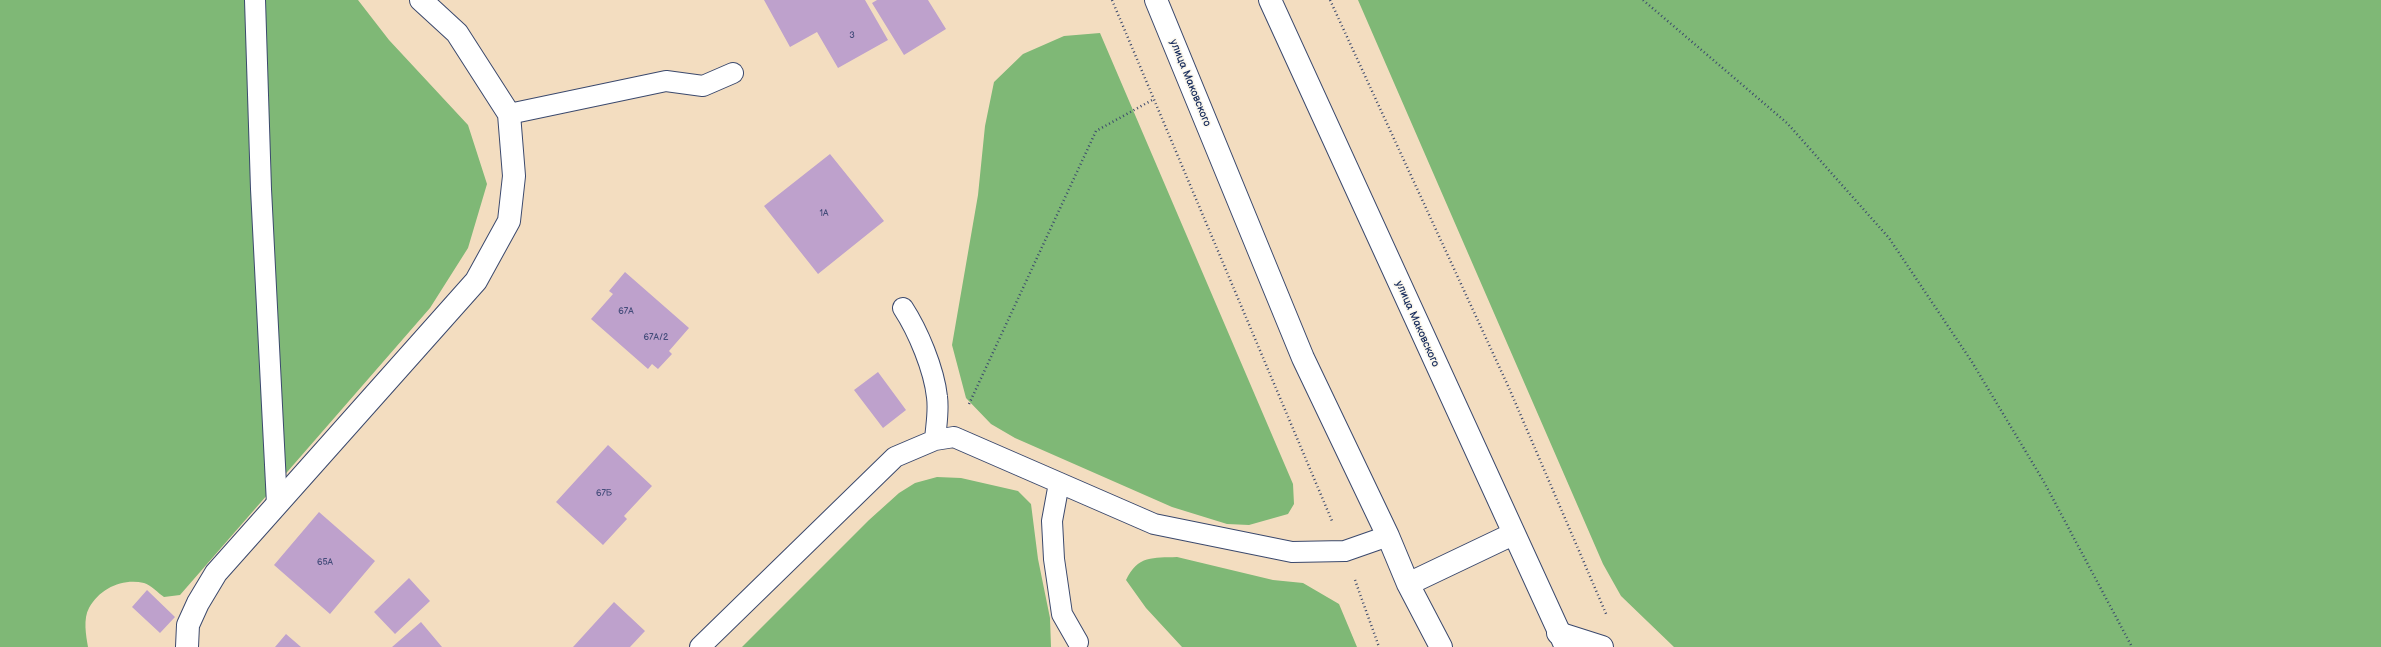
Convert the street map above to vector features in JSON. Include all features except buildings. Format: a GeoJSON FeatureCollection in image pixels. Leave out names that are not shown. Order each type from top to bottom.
{"type":"FeatureCollection","features":[{"type":"Feature","properties":{"kind":"main road"},"geometry":{"type":"LineString","coordinates":[[187,647],[188,625],[198,603],[216,573],[476,281],[509,221],[514,176],[509,114],[457,33],[421,0]]}},
{"type":"Feature","properties":{"kind":"main road","name":"улица Маковского"},"geometry":{"type":"LineString","coordinates":[[1156,0],[1303,358],[1388,536],[1408,584],[1441,647]]}},
{"type":"Feature","properties":{"kind":"main road","name":"улица Маковского"},"geometry":{"type":"LineString","coordinates":[[1270,0],[1562,640]]}},
{"type":"Feature","properties":{"kind":"main road"},"geometry":{"type":"LineString","coordinates":[[1408,584],[1513,534]]}},
{"type":"Feature","properties":{"kind":"main road"},"geometry":{"type":"LineString","coordinates":[[1562,640],[1602,647]]}},
{"type":"Feature","properties":{"kind":"lane"},"geometry":{"type":"LineString","coordinates":[[255,0],[260,189],[277,504]]}},
{"type":"Feature","properties":{"kind":"lane"},"geometry":{"type":"LineString","coordinates":[[509,114],[666,82],[703,86],[733,73]]}},
{"type":"Feature","properties":{"kind":"lane"},"geometry":{"type":"LineString","coordinates":[[903,308],[912,320],[927,359],[937,397],[944,439]]}},
{"type":"Feature","properties":{"kind":"lane"},"geometry":{"type":"LineString","coordinates":[[700,647],[896,457],[944,439],[1059,483],[1154,524],[1292,552],[1345,551],[1388,536]]}},
{"type":"Feature","properties":{"kind":"lane"},"geometry":{"type":"LineString","coordinates":[[1059,483],[1052,521],[1054,559],[1062,614],[1078,642]]}},
{"type":"Feature","properties":{"kind":"path"},"geometry":{"type":"LineString","coordinates":[[1112,0],[1345,551],[1379,647]]}},
{"type":"Feature","properties":{"kind":"path"},"geometry":{"type":"LineString","coordinates":[[1330,0],[1509,388],[1609,619]]}},
{"type":"Feature","properties":{"kind":"path"},"geometry":{"type":"LineString","coordinates":[[1643,0],[1787,123],[1889,238],[1972,362],[2044,482],[2132,647]]}},
{"type":"Feature","properties":{"kind":"path"},"geometry":{"type":"LineString","coordinates":[[944,439],[1096,131],[1154,99]]}},
{"type":"Feature","properties":{"kind":"green space"},"geometry":{"type":"Polygon","coordinates":[[[0,0],[358,0],[389,40],[468,125],[487,184],[468,248],[430,308],[180,595],[164,597],[147,584],[128,582],[113,586],[99,595],[87,612],[86,637],[88,647],[0,647],[0,0]]]}},
{"type":"Feature","properties":{"kind":"green space"},"geometry":{"type":"Polygon","coordinates":[[[1358,0],[2381,0],[2381,647],[1674,647],[1621,596],[1603,564],[1358,0]]]}},
{"type":"Feature","properties":{"kind":"green space"},"geometry":{"type":"Polygon","coordinates":[[[1100,33],[1293,484],[1294,504],[1288,514],[1249,525],[1227,524],[1172,507],[1015,438],[991,424],[966,398],[952,345],[978,195],[985,126],[994,82],[1023,54],[1064,36],[1100,33]]]}},
{"type":"Feature","properties":{"kind":"green space"},"geometry":{"type":"Polygon","coordinates":[[[937,477],[961,478],[1018,491],[1031,504],[1038,559],[1050,618],[1051,647],[742,647],[869,520],[899,493],[915,483],[937,477]]]}},
{"type":"Feature","properties":{"kind":"green space"},"geometry":{"type":"Polygon","coordinates":[[[1177,557],[1273,580],[1303,583],[1339,604],[1357,647],[1182,647],[1146,608],[1126,580],[1136,566],[1141,562],[1153,558],[1177,557]]]}}]}
